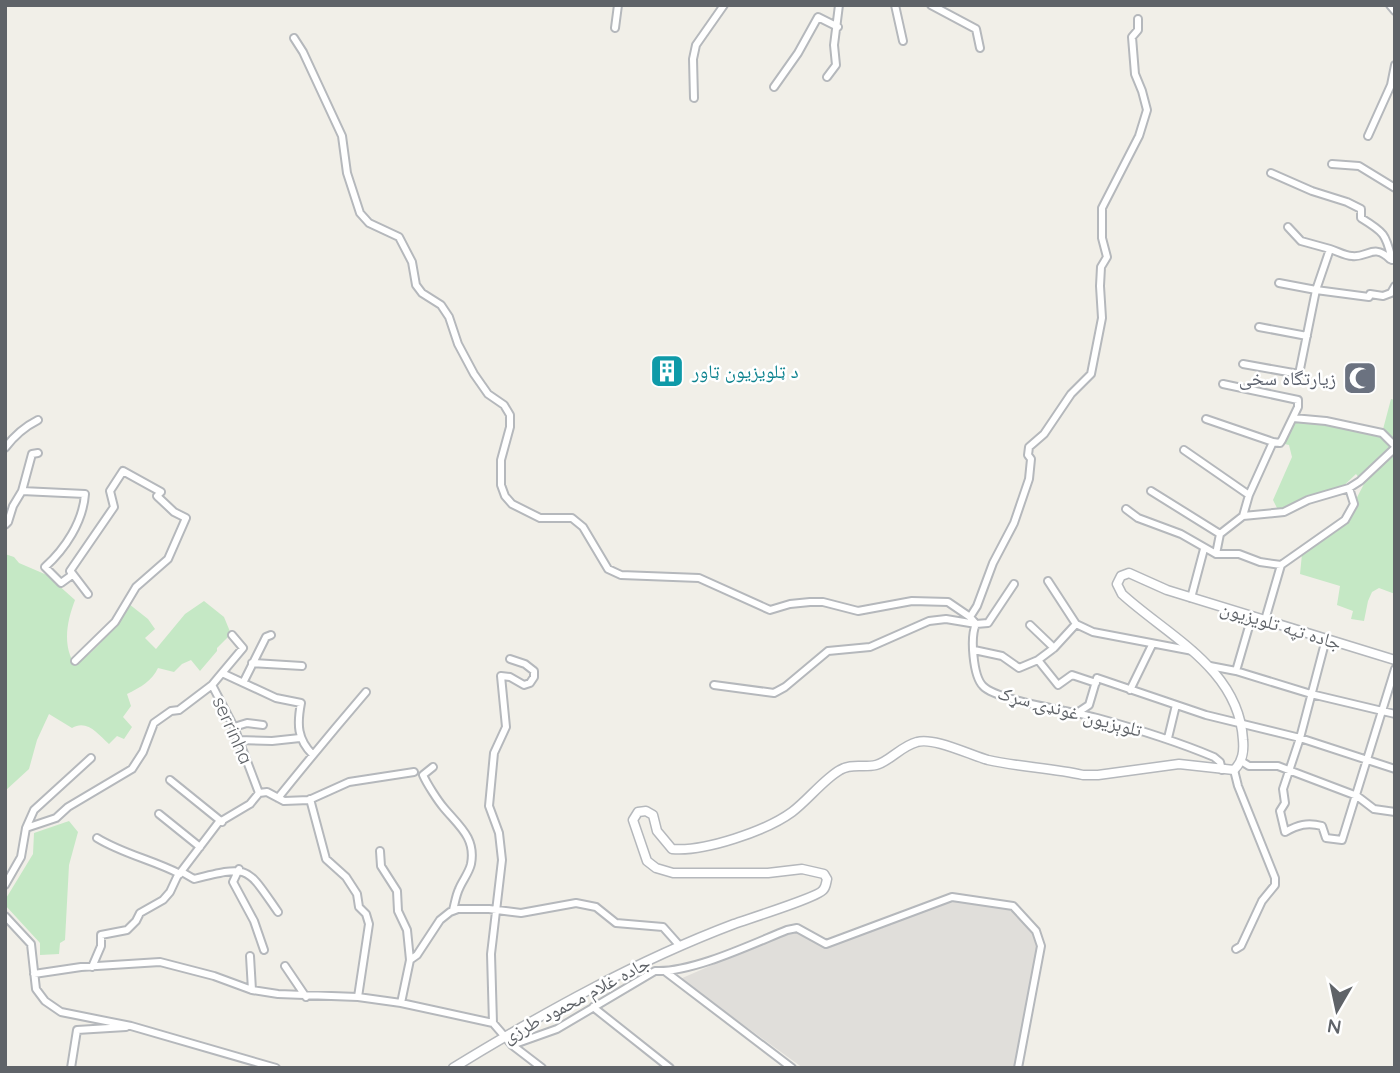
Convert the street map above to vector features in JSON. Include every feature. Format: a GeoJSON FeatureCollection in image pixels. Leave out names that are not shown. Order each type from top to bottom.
{"type":"FeatureCollection","features":[{"type":"Feature","properties":{"kind":"street"},"geometry":{"type":"LineString","coordinates":[[615,28],[618,5]]}},
{"type":"Feature","properties":{"kind":"street"},"geometry":{"type":"LineString","coordinates":[[694,98],[693,59],[696,45],[724,5]]}},
{"type":"Feature","properties":{"kind":"street"},"geometry":{"type":"LineString","coordinates":[[827,77],[836,65],[834,45],[839,5]]}},
{"type":"Feature","properties":{"kind":"street"},"geometry":{"type":"LineString","coordinates":[[895,5],[902,41]]}},
{"type":"Feature","properties":{"kind":"street"},"geometry":{"type":"LineString","coordinates":[[931,5],[976,29],[980,48]]}},
{"type":"Feature","properties":{"kind":"street"},"geometry":{"type":"LineString","coordinates":[[1391,5],[1395,11]]}},
{"type":"Feature","properties":{"kind":"street"},"geometry":{"type":"LineString","coordinates":[[774,87],[818,18],[838,27]]}},
{"type":"Feature","properties":{"kind":"street"},"geometry":{"type":"LineString","coordinates":[[970,617],[1019,509],[1031,467],[1028,452],[1030,447],[1044,434],[1071,394],[1091,374],[1094,365],[1102,318],[1101,267],[1107,257],[1102,238],[1102,208],[1139,136],[1147,110],[1135,74],[1132,37],[1138,30],[1139,19]]}},
{"type":"Feature","properties":{"kind":"street"},"geometry":{"type":"LineString","coordinates":[[294,38],[342,136],[347,173],[360,213],[369,223],[399,237],[412,262],[416,285],[422,293],[441,305],[450,317],[458,344],[474,374],[488,394],[504,405],[510,415],[510,427],[501,460],[501,485],[512,504],[540,518],[572,518],[583,527],[608,569],[621,575],[699,578],[769,611],[790,604],[823,602],[858,611],[912,601],[934,600],[948,602],[976,624]]}},
{"type":"Feature","properties":{"kind":"street"},"geometry":{"type":"LineString","coordinates":[[1368,136],[1391,85],[1395,64]]}},
{"type":"Feature","properties":{"kind":"street"},"geometry":{"type":"LineString","coordinates":[[1332,164],[1359,166],[1395,188]]}},
{"type":"Feature","properties":{"kind":"street"},"geometry":{"type":"LineString","coordinates":[[1271,173],[1362,209],[1361,218],[1381,230],[1387,237],[1393,261]]}},
{"type":"Feature","properties":{"kind":"street"},"geometry":{"type":"LineString","coordinates":[[1288,228],[1301,241],[1352,256],[1370,251],[1380,252],[1393,261]]}},
{"type":"Feature","properties":{"kind":"street"},"geometry":{"type":"LineString","coordinates":[[1243,365],[1299,374],[1316,290],[1330,249]]}},
{"type":"Feature","properties":{"kind":"street"},"geometry":{"type":"LineString","coordinates":[[1279,283],[1369,297],[1370,294],[1383,296],[1391,293],[1395,286]]}},
{"type":"Feature","properties":{"kind":"street"},"geometry":{"type":"LineString","coordinates":[[1259,327],[1307,336]]}},
{"type":"Feature","properties":{"kind":"street"},"geometry":{"type":"LineString","coordinates":[[1206,419],[1280,443],[1293,418],[1298,401],[1223,384]]}},
{"type":"Feature","properties":{"kind":"street"},"geometry":{"type":"LineString","coordinates":[[1242,516],[1284,512],[1308,500],[1349,488],[1395,447],[1382,433],[1326,421],[1293,418]]}},
{"type":"Feature","properties":{"kind":"street"},"geometry":{"type":"LineString","coordinates":[[5,448],[26,426],[38,420]]}},
{"type":"Feature","properties":{"kind":"street"},"geometry":{"type":"LineString","coordinates":[[1216,554],[1220,534],[1242,516],[1273,442]]}},
{"type":"Feature","properties":{"kind":"street"},"geometry":{"type":"LineString","coordinates":[[1184,450],[1249,495]]}},
{"type":"Feature","properties":{"kind":"street"},"geometry":{"type":"LineString","coordinates":[[5,525],[22,491],[32,454],[38,453]]}},
{"type":"Feature","properties":{"kind":"street"},"geometry":{"type":"LineString","coordinates":[[22,491],[85,494],[76,527],[54,559],[45,567],[61,583],[72,575],[70,571],[112,512],[114,507],[110,491],[123,471],[161,492],[157,496],[174,512],[186,518],[168,559],[136,587],[115,622],[75,661]]}},
{"type":"Feature","properties":{"kind":"street"},"geometry":{"type":"LineString","coordinates":[[1265,620],[1281,565],[1345,520],[1354,504],[1349,488]]}},
{"type":"Feature","properties":{"kind":"street"},"geometry":{"type":"LineString","coordinates":[[1151,491],[1220,534]]}},
{"type":"Feature","properties":{"kind":"street"},"geometry":{"type":"LineString","coordinates":[[1125,509],[1138,518],[1181,534],[1216,554],[1239,554],[1260,562],[1281,565]]}},
{"type":"Feature","properties":{"kind":"street"},"geometry":{"type":"LineString","coordinates":[[1191,598],[1204,549]]}},
{"type":"Feature","properties":{"kind":"street"},"geometry":{"type":"LineString","coordinates":[[70,571],[88,594]]}},
{"type":"Feature","properties":{"kind":"street","name":"جاده تپه تلویزیون"},"geometry":{"type":"LineString","coordinates":[[1195,651],[1122,594],[1117,584],[1121,576],[1129,573],[1191,598],[1395,660]]}},
{"type":"Feature","properties":{"kind":"street"},"geometry":{"type":"LineString","coordinates":[[1048,581],[1076,624],[1105,636],[1195,651],[1210,666],[1220,679],[1242,724],[1244,750],[1241,761],[1234,769],[1222,770]]}},
{"type":"Feature","properties":{"kind":"street"},"geometry":{"type":"LineString","coordinates":[[714,685],[774,693],[828,651],[870,647],[929,621],[946,619],[976,624],[991,621],[1014,584]]}},
{"type":"Feature","properties":{"kind":"street"},"geometry":{"type":"LineString","coordinates":[[1236,671],[1252,616]]}},
{"type":"Feature","properties":{"kind":"street","name":"تلوېزيون غونډۍ سړک"},"geometry":{"type":"LineString","coordinates":[[976,624],[973,631],[975,671],[983,687],[1012,699],[1077,713],[1168,738],[1214,757],[1220,762],[1222,770]]}},
{"type":"Feature","properties":{"kind":"street"},"geometry":{"type":"LineString","coordinates":[[974,650],[1002,656],[1019,668],[1038,660],[1054,648],[1076,624]]}},
{"type":"Feature","properties":{"kind":"street"},"geometry":{"type":"LineString","coordinates":[[1030,625],[1054,648]]}},
{"type":"Feature","properties":{"kind":"street"},"geometry":{"type":"LineString","coordinates":[[212,685],[243,648],[232,635]]}},
{"type":"Feature","properties":{"kind":"street"},"geometry":{"type":"LineString","coordinates":[[244,681],[266,637],[271,635]]}},
{"type":"Feature","properties":{"kind":"street"},"geometry":{"type":"LineString","coordinates":[[1326,639],[1300,738],[1283,789],[1285,803],[1280,811],[1285,832],[1301,824],[1315,824],[1322,826],[1326,838],[1342,840],[1395,668]]}},
{"type":"Feature","properties":{"kind":"street"},"geometry":{"type":"LineString","coordinates":[[1130,690],[1152,645]]}},
{"type":"Feature","properties":{"kind":"street"},"geometry":{"type":"LineString","coordinates":[[510,659],[525,664],[534,671],[534,677],[524,685],[510,677],[501,676],[506,727],[494,754],[489,806],[501,843],[501,876],[491,954],[493,1023],[512,1045],[542,1068]]}},
{"type":"Feature","properties":{"kind":"street"},"geometry":{"type":"LineString","coordinates":[[1038,660],[1058,685],[1072,675],[1096,683]]}},
{"type":"Feature","properties":{"kind":"street"},"geometry":{"type":"LineString","coordinates":[[252,663],[302,666]]}},
{"type":"Feature","properties":{"kind":"street"},"geometry":{"type":"LineString","coordinates":[[1210,666],[1395,714]]}},
{"type":"Feature","properties":{"kind":"street"},"geometry":{"type":"LineString","coordinates":[[222,673],[276,698],[301,703],[297,723],[300,738],[313,755]]}},
{"type":"Feature","properties":{"kind":"street"},"geometry":{"type":"LineString","coordinates":[[1077,713],[1089,705],[1097,678],[1176,705],[1300,738],[1395,769]]}},
{"type":"Feature","properties":{"kind":"street","name":"serrinha"},"geometry":{"type":"LineString","coordinates":[[26,828],[56,818],[68,807],[132,769],[143,752],[154,723],[171,711],[179,710],[212,685],[234,727],[259,793]]}},
{"type":"Feature","properties":{"kind":"street"},"geometry":{"type":"LineString","coordinates":[[278,797],[366,692]]}},
{"type":"Feature","properties":{"kind":"street"},"geometry":{"type":"LineString","coordinates":[[1168,738],[1176,705]]}},
{"type":"Feature","properties":{"kind":"street"},"geometry":{"type":"LineString","coordinates":[[234,727],[247,723],[263,725]]}},
{"type":"Feature","properties":{"kind":"street"},"geometry":{"type":"LineString","coordinates":[[237,740],[272,741],[300,738]]}},
{"type":"Feature","properties":{"kind":"street","name":"جاده غلام‌ محمود طرزی"},"geometry":{"type":"LineString","coordinates":[[453,1068],[504,1037],[662,953],[792,902],[814,897],[824,890],[827,879],[817,870],[673,873],[656,868],[647,861],[633,820],[638,812],[646,811],[653,815],[657,831],[672,849],[706,848],[777,822],[805,802],[847,765],[874,766],[901,748],[918,741],[989,760],[1083,775],[1179,764],[1222,770]]}},
{"type":"Feature","properties":{"kind":"street"},"geometry":{"type":"LineString","coordinates":[[5,885],[21,857],[26,828],[34,810],[91,758]]}},
{"type":"Feature","properties":{"kind":"street"},"geometry":{"type":"LineString","coordinates":[[1241,761],[1249,766],[1278,766],[1357,796],[1374,809],[1395,812]]}},
{"type":"Feature","properties":{"kind":"street"},"geometry":{"type":"LineString","coordinates":[[433,767],[423,775],[425,780],[472,843],[471,865],[457,892],[453,910]]}},
{"type":"Feature","properties":{"kind":"street"},"geometry":{"type":"LineString","coordinates":[[1234,769],[1238,786],[1275,877],[1275,885],[1262,901],[1241,946],[1236,949]]}},
{"type":"Feature","properties":{"kind":"street"},"geometry":{"type":"LineString","coordinates":[[92,967],[93,959],[99,954],[101,935],[127,930],[136,922],[140,913],[163,900],[218,823],[250,804],[259,793],[267,792],[284,801],[310,799],[349,782],[414,772]]}},
{"type":"Feature","properties":{"kind":"street"},"geometry":{"type":"LineString","coordinates":[[170,780],[222,822]]}},
{"type":"Feature","properties":{"kind":"street"},"geometry":{"type":"LineString","coordinates":[[310,799],[326,859],[346,877],[357,894],[359,907],[366,914],[369,924],[358,997]]}},
{"type":"Feature","properties":{"kind":"street"},"geometry":{"type":"LineString","coordinates":[[159,814],[200,847]]}},
{"type":"Feature","properties":{"kind":"street"},"geometry":{"type":"LineString","coordinates":[[97,838],[120,851],[158,862],[194,879],[239,869],[250,873],[278,912]]}},
{"type":"Feature","properties":{"kind":"street"},"geometry":{"type":"LineString","coordinates":[[380,851],[381,866],[397,891],[398,911],[407,930],[410,960],[401,1003]]}},
{"type":"Feature","properties":{"kind":"street"},"geometry":{"type":"LineString","coordinates":[[239,869],[233,882],[254,921],[264,950]]}},
{"type":"Feature","properties":{"kind":"street"},"geometry":{"type":"LineString","coordinates":[[512,1045],[557,1029],[655,971],[666,972],[726,955],[797,928],[826,944],[952,897],[1013,906],[1036,932],[1041,946],[1018,1068]]}},
{"type":"Feature","properties":{"kind":"street"},"geometry":{"type":"LineString","coordinates":[[410,960],[417,955],[440,920],[453,910],[521,913],[568,903],[596,906],[616,923],[663,927],[679,945]]}},
{"type":"Feature","properties":{"kind":"street"},"geometry":{"type":"LineString","coordinates":[[5,916],[32,944],[36,989],[45,1001],[61,1012],[131,1026],[276,1068]]}},
{"type":"Feature","properties":{"kind":"street"},"geometry":{"type":"LineString","coordinates":[[250,956],[252,990]]}},
{"type":"Feature","properties":{"kind":"street"},"geometry":{"type":"LineString","coordinates":[[34,974],[160,962],[214,975],[252,990],[306,997],[358,997],[401,1003],[493,1023]]}},
{"type":"Feature","properties":{"kind":"street"},"geometry":{"type":"LineString","coordinates":[[285,966],[306,997]]}},
{"type":"Feature","properties":{"kind":"street"},"geometry":{"type":"LineString","coordinates":[[666,972],[792,1068]]}},
{"type":"Feature","properties":{"kind":"street"},"geometry":{"type":"LineString","coordinates":[[593,1007],[670,1068]]}},
{"type":"Feature","properties":{"kind":"street"},"geometry":{"type":"LineString","coordinates":[[71,1068],[77,1030],[131,1026]]}},
{"type":"Feature","properties":{"kind":"shaded area"},"geometry":{"type":"Polygon","coordinates":[[[952,897],[1013,906],[1036,931],[1041,946],[1018,1068],[803,1068],[680,979],[797,928],[826,944],[952,897]]]}},
{"type":"Feature","properties":{"kind":"green space"},"geometry":{"type":"Polygon","coordinates":[[[1391,399],[1395,400],[1395,594],[1379,588],[1372,592],[1364,621],[1351,619],[1353,611],[1337,605],[1340,586],[1300,574],[1302,554],[1343,524],[1364,484],[1356,474],[1335,494],[1280,514],[1273,500],[1292,457],[1289,445],[1280,443],[1293,418],[1382,433],[1391,399]]]}},
{"type":"Feature","properties":{"kind":"green space"},"geometry":{"type":"Polygon","coordinates":[[[5,554],[47,575],[75,600],[67,641],[75,665],[105,638],[129,604],[148,619],[155,629],[145,638],[156,649],[185,614],[204,601],[224,617],[231,634],[200,671],[191,660],[174,672],[158,668],[146,683],[127,694],[131,706],[123,717],[132,727],[124,739],[117,736],[109,744],[87,726],[72,728],[49,714],[37,740],[29,769],[5,791],[5,554]]]}},
{"type":"Feature","properties":{"kind":"green space"},"geometry":{"type":"Polygon","coordinates":[[[69,821],[78,832],[69,865],[65,940],[60,943],[59,954],[40,955],[40,943],[5,905],[5,900],[33,854],[34,833],[69,821]]]}},
{"type":"Feature","properties":{"kind":"place","name":"د ټلویزیون ټاور"},"geometry":{"type":"Point","coordinates":[667,371]}},
{"type":"Feature","properties":{"kind":"place","name":"زیارتگاه سخی"},"geometry":{"type":"Point","coordinates":[1360,378]}}]}
